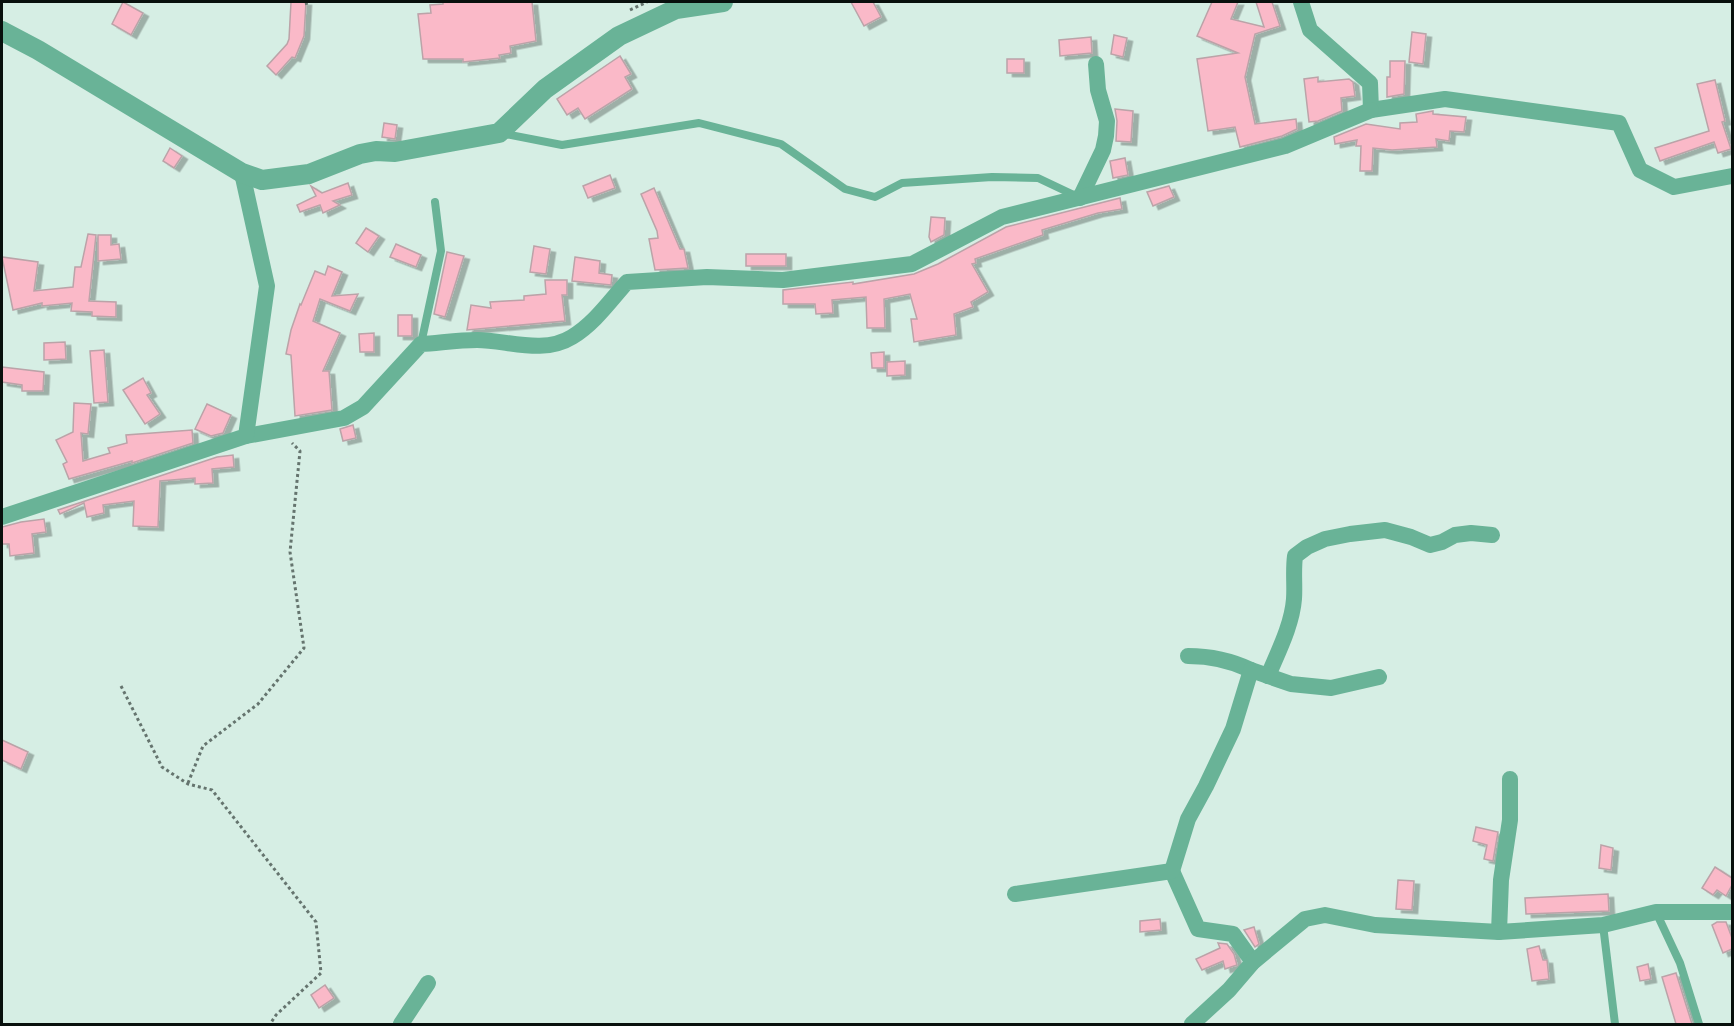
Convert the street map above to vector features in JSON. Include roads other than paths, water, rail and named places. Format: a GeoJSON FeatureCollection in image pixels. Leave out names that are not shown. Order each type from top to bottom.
{"type":"FeatureCollection","features":[{"type":"Feature","properties":{"kind":"street"},"geometry":{"type":"LineString","coordinates":[[2,31],[38,50],[242,173],[262,180],[309,174],[360,154],[376,151],[395,152],[499,133],[545,89],[619,36],[676,9],[723,2]]}},
{"type":"Feature","properties":{"kind":"street"},"geometry":{"type":"LineString","coordinates":[[1301,2],[1310,30],[1370,83],[1371,110]]}},
{"type":"Feature","properties":{"kind":"street"},"geometry":{"type":"LineString","coordinates":[[1080,198],[1106,136],[1107,121],[1098,90],[1096,64]]}},
{"type":"Feature","properties":{"kind":"street"},"geometry":{"type":"LineString","coordinates":[[2,518],[246,436],[344,418],[363,407],[421,344],[478,340],[516,345],[551,345],[571,338],[597,317],[627,282],[707,277],[783,280],[912,264],[1002,217],[1285,146],[1371,110],[1445,99],[1619,123],[1640,171],[1674,187],[1732,176]]}},
{"type":"Feature","properties":{"kind":"street"},"geometry":{"type":"LineString","coordinates":[[242,173],[267,286],[246,436]]}},
{"type":"Feature","properties":{"kind":"street"},"geometry":{"type":"LineString","coordinates":[[1268,676],[1284,637],[1294,600],[1295,556],[1307,547],[1325,539],[1385,530],[1412,537],[1430,545],[1455,535],[1471,533],[1492,535]]}},
{"type":"Feature","properties":{"kind":"street"},"geometry":{"type":"LineString","coordinates":[[1188,656],[1210,656],[1234,662],[1291,684],[1331,688],[1379,677]]}},
{"type":"Feature","properties":{"kind":"street"},"geometry":{"type":"LineString","coordinates":[[1251,670],[1233,729],[1188,819],[1172,871],[1198,929],[1233,934],[1253,962]]}},
{"type":"Feature","properties":{"kind":"street"},"geometry":{"type":"LineString","coordinates":[[1499,932],[1501,880],[1510,820],[1510,779]]}},
{"type":"Feature","properties":{"kind":"street"},"geometry":{"type":"LineString","coordinates":[[1015,894],[1172,871]]}},
{"type":"Feature","properties":{"kind":"street"},"geometry":{"type":"LineString","coordinates":[[1192,1024],[1229,990],[1253,962],[1305,919],[1325,915],[1375,925],[1499,932],[1603,925],[1656,912],[1732,912]]}},
{"type":"Feature","properties":{"kind":"street"},"geometry":{"type":"LineString","coordinates":[[401,1024],[428,983]]}},
{"type":"Feature","properties":{"kind":"lane"},"geometry":{"type":"LineString","coordinates":[[499,133],[562,145],[699,123],[781,144],[845,189],[874,197],[902,183],[1004,177],[1038,178],[1080,198]]}},
{"type":"Feature","properties":{"kind":"lane"},"geometry":{"type":"LineString","coordinates":[[421,344],[441,251],[435,202]]}},
{"type":"Feature","properties":{"kind":"lane"},"geometry":{"type":"LineString","coordinates":[[1656,912],[1680,963],[1699,1024]]}},
{"type":"Feature","properties":{"kind":"lane"},"geometry":{"type":"LineString","coordinates":[[1603,925],[1616,1024]]}}]}
